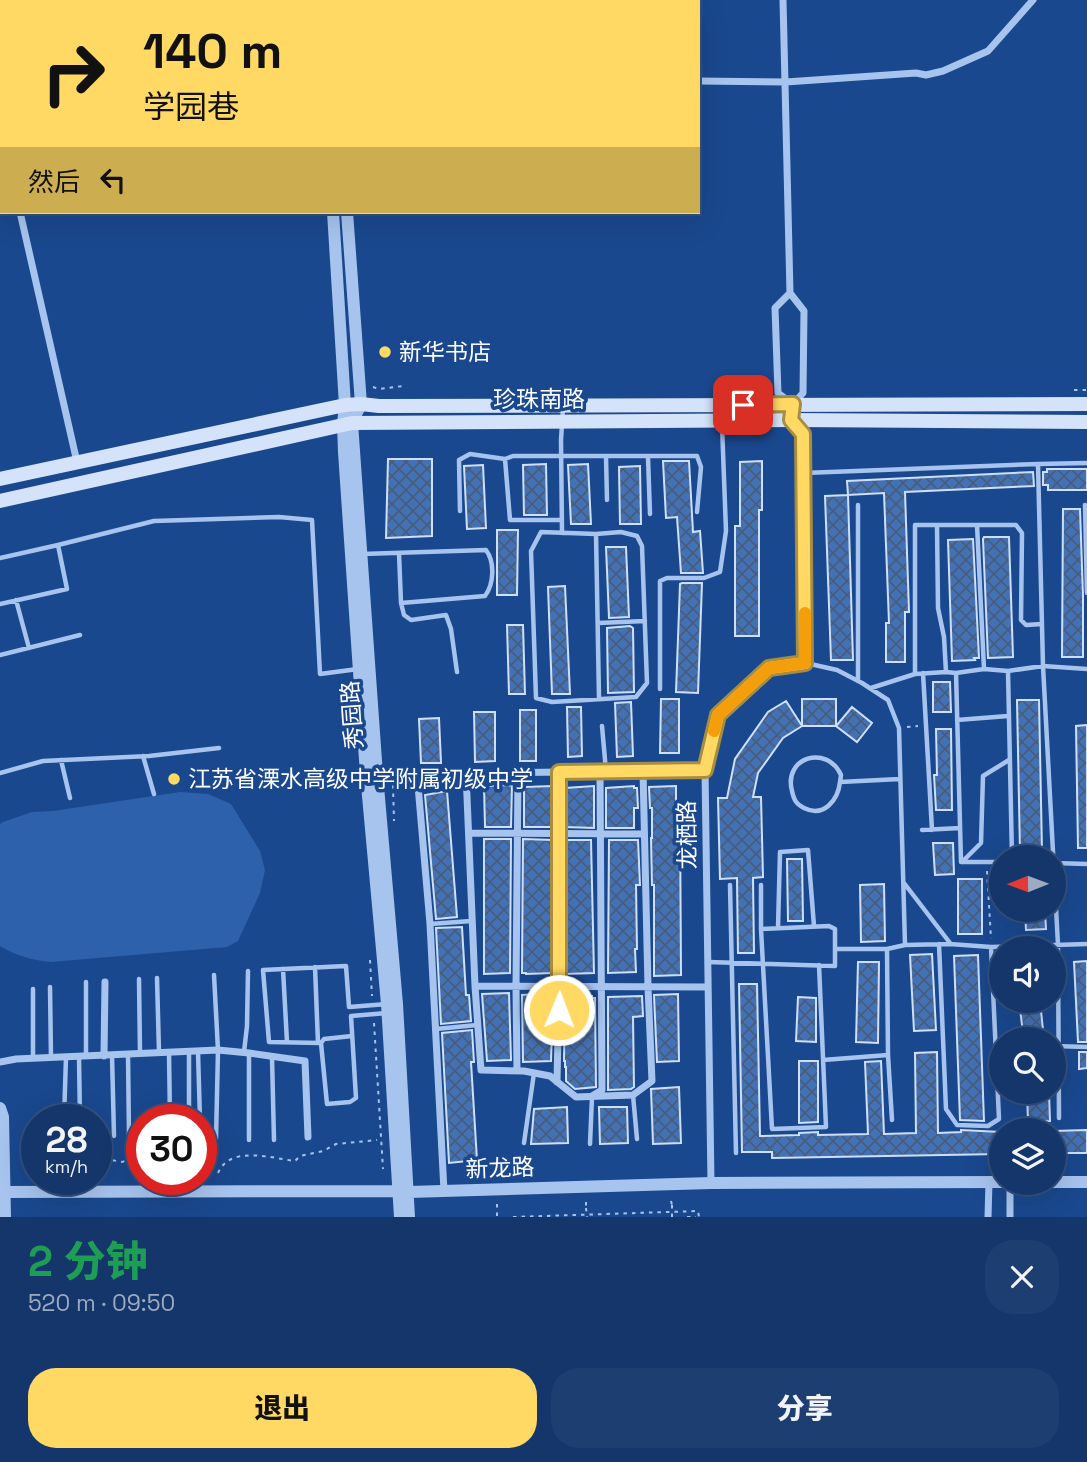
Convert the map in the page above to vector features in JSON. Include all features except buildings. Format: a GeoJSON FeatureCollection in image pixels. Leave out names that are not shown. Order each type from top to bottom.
{"type":"FeatureCollection","features":[{"type":"Feature","properties":{"kind":"main road","name":"珍珠南路"},"geometry":{"type":"LineString","coordinates":[[0,479],[345,405],[1087,404]]}},
{"type":"Feature","properties":{"kind":"main road","name":"珍珠南路"},"geometry":{"type":"LineString","coordinates":[[0,501],[348,424],[791,420],[1087,422]]}},
{"type":"Feature","properties":{"kind":"street"},"geometry":{"type":"LineString","coordinates":[[783,0],[790,293],[804,311],[803,393],[793,404],[791,420],[803,434],[805,663]]}},
{"type":"Feature","properties":{"kind":"street"},"geometry":{"type":"LineString","coordinates":[[700,81],[786,82],[916,73],[926,75],[943,71],[988,51],[1033,0]]}},
{"type":"Feature","properties":{"kind":"street"},"geometry":{"type":"LineString","coordinates":[[20,214],[78,462]]}},
{"type":"Feature","properties":{"kind":"street","name":"秀园路"},"geometry":{"type":"LineString","coordinates":[[333,214],[345,405],[361,554],[367,775]]}},
{"type":"Feature","properties":{"kind":"street","name":"秀园路"},"geometry":{"type":"LineString","coordinates":[[347,214],[361,404],[348,424],[359,669],[367,775],[392,1009],[404,1191],[409,1217]]}},
{"type":"Feature","properties":{"kind":"street"},"geometry":{"type":"LineString","coordinates":[[790,293],[775,308],[778,393],[793,404]]}},
{"type":"Feature","properties":{"kind":"street","name":"龙栖路"},"geometry":{"type":"LineString","coordinates":[[711,1183],[705,770],[718,715],[769,668],[805,663]]}},
{"type":"Feature","properties":{"kind":"street"},"geometry":{"type":"LineString","coordinates":[[367,775],[705,770]]}},
{"type":"Feature","properties":{"kind":"street"},"geometry":{"type":"LineString","coordinates":[[466,773],[481,1070],[517,1071],[550,1076],[576,1097],[633,1094],[652,1081],[643,771]]}},
{"type":"Feature","properties":{"kind":"street"},"geometry":{"type":"LineString","coordinates":[[557,1082],[559,772]]}},
{"type":"Feature","properties":{"kind":"street"},"geometry":{"type":"LineString","coordinates":[[592,1096],[602,1090],[603,772]]}},
{"type":"Feature","properties":{"kind":"street"},"geometry":{"type":"LineString","coordinates":[[517,1071],[518,773]]}},
{"type":"Feature","properties":{"kind":"street"},"geometry":{"type":"LineString","coordinates":[[417,774],[430,924],[444,1191]]}},
{"type":"Feature","properties":{"kind":"street"},"geometry":{"type":"LineString","coordinates":[[469,833],[645,834]]}},
{"type":"Feature","properties":{"kind":"street"},"geometry":{"type":"LineString","coordinates":[[104,982],[108,1055]]}},
{"type":"Feature","properties":{"kind":"street"},"geometry":{"type":"LineString","coordinates":[[475,986],[708,987]]}},
{"type":"Feature","properties":{"kind":"street"},"geometry":{"type":"LineString","coordinates":[[0,1062],[218,1050],[305,1061],[308,1137]]}},
{"type":"Feature","properties":{"kind":"street"},"geometry":{"type":"LineString","coordinates":[[0,1108],[3,1117],[5,1217]]}},
{"type":"Feature","properties":{"kind":"street","name":"新龙路"},"geometry":{"type":"LineString","coordinates":[[3,1192],[444,1191],[711,1183],[989,1182]]}},
{"type":"Feature","properties":{"kind":"street"},"geometry":{"type":"LineString","coordinates":[[1066,1182],[1087,1182]]}},
{"type":"Feature","properties":{"kind":"street","name":"秀园路"},"geometry":{"type":"LineString","coordinates":[[400,1217],[404,1191]]}},
{"type":"Feature","properties":{"kind":"street"},"geometry":{"type":"LineString","coordinates":[[988,1217],[992,1195]]}},
{"type":"Feature","properties":{"kind":"street"},"geometry":{"type":"LineString","coordinates":[[1010,1195],[1010,1217]]}},
{"type":"Feature","properties":{"kind":"lane"},"geometry":{"type":"LineString","coordinates":[[562,533],[563,405]]}},
{"type":"Feature","properties":{"kind":"lane"},"geometry":{"type":"LineString","coordinates":[[660,689],[660,581],[667,578],[704,578],[720,572],[726,531],[722,421]]}},
{"type":"Feature","properties":{"kind":"lane"},"geometry":{"type":"LineString","coordinates":[[460,512],[459,460],[470,454],[505,459],[513,456],[697,456],[701,467],[697,512]]}},
{"type":"Feature","properties":{"kind":"lane"},"geometry":{"type":"LineString","coordinates":[[606,457],[607,500]]}},
{"type":"Feature","properties":{"kind":"lane"},"geometry":{"type":"LineString","coordinates":[[648,457],[650,514]]}},
{"type":"Feature","properties":{"kind":"lane"},"geometry":{"type":"LineString","coordinates":[[505,459],[510,520],[562,520]]}},
{"type":"Feature","properties":{"kind":"lane"},"geometry":{"type":"LineString","coordinates":[[803,473],[1087,463]]}},
{"type":"Feature","properties":{"kind":"lane"},"geometry":{"type":"LineString","coordinates":[[1038,464],[1042,624],[1053,845]]}},
{"type":"Feature","properties":{"kind":"lane"},"geometry":{"type":"LineString","coordinates":[[858,505],[858,681]]}},
{"type":"Feature","properties":{"kind":"lane"},"geometry":{"type":"LineString","coordinates":[[1085,505],[1087,593]]}},
{"type":"Feature","properties":{"kind":"lane"},"geometry":{"type":"LineString","coordinates":[[0,558],[154,522],[279,517],[312,520],[320,674],[359,669]]}},
{"type":"Feature","properties":{"kind":"lane"},"geometry":{"type":"LineString","coordinates":[[915,674],[915,525],[1016,524],[1022,533],[1021,620],[1026,625],[1042,624]]}},
{"type":"Feature","properties":{"kind":"lane"},"geometry":{"type":"LineString","coordinates":[[937,525],[938,608],[944,637],[946,671]]}},
{"type":"Feature","properties":{"kind":"lane"},"geometry":{"type":"LineString","coordinates":[[977,525],[984,669]]}},
{"type":"Feature","properties":{"kind":"lane"},"geometry":{"type":"LineString","coordinates":[[541,532],[596,534],[621,532],[637,536],[642,546],[647,683],[636,698],[552,702],[536,698],[531,551],[541,532]]}},
{"type":"Feature","properties":{"kind":"lane"},"geometry":{"type":"LineString","coordinates":[[596,534],[599,698]]}},
{"type":"Feature","properties":{"kind":"lane"},"geometry":{"type":"LineString","coordinates":[[0,604],[67,589],[58,545]]}},
{"type":"Feature","properties":{"kind":"lane"},"geometry":{"type":"LineString","coordinates":[[361,554],[486,550],[492,558],[492,588],[485,596],[401,603]]}},
{"type":"Feature","properties":{"kind":"lane"},"geometry":{"type":"LineString","coordinates":[[399,553],[404,615],[411,620],[446,615],[451,629],[457,671]]}},
{"type":"Feature","properties":{"kind":"lane"},"geometry":{"type":"LineString","coordinates":[[16,600],[29,648]]}},
{"type":"Feature","properties":{"kind":"lane"},"geometry":{"type":"LineString","coordinates":[[598,623],[645,621]]}},
{"type":"Feature","properties":{"kind":"lane"},"geometry":{"type":"LineString","coordinates":[[0,656],[80,635]]}},
{"type":"Feature","properties":{"kind":"lane"},"geometry":{"type":"LineString","coordinates":[[805,663],[837,670],[888,700],[899,728],[905,945]]}},
{"type":"Feature","properties":{"kind":"lane"},"geometry":{"type":"LineString","coordinates":[[870,688],[923,673],[956,673],[984,669],[1008,671],[1044,666],[1087,669]]}},
{"type":"Feature","properties":{"kind":"lane"},"geometry":{"type":"LineString","coordinates":[[1008,671],[1012,845]]}},
{"type":"Feature","properties":{"kind":"lane"},"geometry":{"type":"LineString","coordinates":[[923,673],[932,830]]}},
{"type":"Feature","properties":{"kind":"lane"},"geometry":{"type":"LineString","coordinates":[[956,673],[961,862]]}},
{"type":"Feature","properties":{"kind":"lane"},"geometry":{"type":"LineString","coordinates":[[957,720],[1009,716]]}},
{"type":"Feature","properties":{"kind":"lane"},"geometry":{"type":"LineString","coordinates":[[602,726],[603,772]]}},
{"type":"Feature","properties":{"kind":"lane"},"geometry":{"type":"LineString","coordinates":[[0,773],[43,761],[143,756],[219,748]]}},
{"type":"Feature","properties":{"kind":"lane"},"geometry":{"type":"LineString","coordinates":[[143,756],[154,793]]}},
{"type":"Feature","properties":{"kind":"lane"},"geometry":{"type":"LineString","coordinates":[[806,758],[821,758],[831,761],[841,775],[840,782],[839,791],[830,805],[824,810],[816,811],[796,804],[790,788],[790,775],[806,758]]}},
{"type":"Feature","properties":{"kind":"lane"},"geometry":{"type":"LineString","coordinates":[[61,760],[70,798]]}},
{"type":"Feature","properties":{"kind":"lane"},"geometry":{"type":"LineString","coordinates":[[961,862],[981,843],[983,776],[1009,760]]}},
{"type":"Feature","properties":{"kind":"lane"},"geometry":{"type":"LineString","coordinates":[[840,782],[900,779]]}},
{"type":"Feature","properties":{"kind":"lane"},"geometry":{"type":"LineString","coordinates":[[922,830],[960,828]]}},
{"type":"Feature","properties":{"kind":"lane"},"geometry":{"type":"LineString","coordinates":[[778,928],[780,852],[808,850],[814,927]]}},
{"type":"Feature","properties":{"kind":"lane"},"geometry":{"type":"LineString","coordinates":[[961,862],[987,862]]}},
{"type":"Feature","properties":{"kind":"lane"},"geometry":{"type":"LineString","coordinates":[[1066,863],[1087,864]]}},
{"type":"Feature","properties":{"kind":"lane"},"geometry":{"type":"LineString","coordinates":[[903,881],[950,944]]}},
{"type":"Feature","properties":{"kind":"lane"},"geometry":{"type":"LineString","coordinates":[[730,885],[736,1153]]}},
{"type":"Feature","properties":{"kind":"lane"},"geometry":{"type":"LineString","coordinates":[[761,885],[762,965],[772,1129],[826,1127],[818,965]]}},
{"type":"Feature","properties":{"kind":"lane"},"geometry":{"type":"LineString","coordinates":[[430,924],[472,921]]}},
{"type":"Feature","properties":{"kind":"lane"},"geometry":{"type":"LineString","coordinates":[[708,962],[835,966],[835,929],[829,926],[761,929]]}},
{"type":"Feature","properties":{"kind":"lane"},"geometry":{"type":"LineString","coordinates":[[835,949],[887,950],[905,945],[939,944],[989,947]]}},
{"type":"Feature","properties":{"kind":"lane"},"geometry":{"type":"LineString","coordinates":[[939,944],[946,1109],[957,1125],[988,1126],[999,1119],[999,1104]]}},
{"type":"Feature","properties":{"kind":"lane"},"geometry":{"type":"LineString","coordinates":[[1066,945],[1087,944]]}},
{"type":"Feature","properties":{"kind":"lane"},"geometry":{"type":"LineString","coordinates":[[887,950],[892,1120]]}},
{"type":"Feature","properties":{"kind":"lane"},"geometry":{"type":"LineString","coordinates":[[352,1036],[324,1039],[320,1043],[269,1042],[263,970],[346,966],[349,1007],[392,1009]]}},
{"type":"Feature","properties":{"kind":"lane"},"geometry":{"type":"LineString","coordinates":[[315,967],[327,1104],[350,1102],[355,1098],[351,1016],[392,1009]]}},
{"type":"Feature","properties":{"kind":"lane"},"geometry":{"type":"LineString","coordinates":[[283,969],[287,1042]]}},
{"type":"Feature","properties":{"kind":"lane"},"geometry":{"type":"LineString","coordinates":[[248,971],[249,1140]]}},
{"type":"Feature","properties":{"kind":"lane"},"geometry":{"type":"LineString","coordinates":[[214,975],[218,1050],[217,1104]]}},
{"type":"Feature","properties":{"kind":"lane"},"geometry":{"type":"LineString","coordinates":[[157,978],[159,1053]]}},
{"type":"Feature","properties":{"kind":"lane"},"geometry":{"type":"LineString","coordinates":[[139,979],[140,1054]]}},
{"type":"Feature","properties":{"kind":"lane"},"geometry":{"type":"LineString","coordinates":[[81,1104],[86,982]]}},
{"type":"Feature","properties":{"kind":"lane"},"geometry":{"type":"LineString","coordinates":[[50,987],[51,1058]]}},
{"type":"Feature","properties":{"kind":"lane"},"geometry":{"type":"LineString","coordinates":[[33,989],[33,1059]]}},
{"type":"Feature","properties":{"kind":"lane"},"geometry":{"type":"LineString","coordinates":[[436,1029],[478,1025]]}},
{"type":"Feature","properties":{"kind":"lane"},"geometry":{"type":"LineString","coordinates":[[1066,1046],[1087,1047]]}},
{"type":"Feature","properties":{"kind":"lane"},"geometry":{"type":"LineString","coordinates":[[189,1052],[189,1104]]}},
{"type":"Feature","properties":{"kind":"lane"},"geometry":{"type":"LineString","coordinates":[[198,1052],[200,1104]]}},
{"type":"Feature","properties":{"kind":"lane"},"geometry":{"type":"LineString","coordinates":[[169,1053],[170,1104]]}},
{"type":"Feature","properties":{"kind":"lane"},"geometry":{"type":"LineString","coordinates":[[108,1055],[114,1136]]}},
{"type":"Feature","properties":{"kind":"lane"},"geometry":{"type":"LineString","coordinates":[[128,1055],[129,1104]]}},
{"type":"Feature","properties":{"kind":"lane"},"geometry":{"type":"LineString","coordinates":[[823,1060],[888,1055]]}},
{"type":"Feature","properties":{"kind":"lane"},"geometry":{"type":"LineString","coordinates":[[272,1056],[274,1140]]}},
{"type":"Feature","properties":{"kind":"lane"},"geometry":{"type":"LineString","coordinates":[[65,1104],[66,1057]]}},
{"type":"Feature","properties":{"kind":"lane"},"geometry":{"type":"LineString","coordinates":[[524,1143],[534,1073]]}},
{"type":"Feature","properties":{"kind":"lane"},"geometry":{"type":"LineString","coordinates":[[633,1094],[637,1139]]}},
{"type":"Feature","properties":{"kind":"lane"},"geometry":{"type":"LineString","coordinates":[[590,1144],[592,1096]]}},
{"type":"Feature","properties":{"kind":"lane"},"geometry":{"type":"LineString","coordinates":[[1058,1104],[1059,1118]]}},
{"type":"Feature","properties":{"kind":"path"},"geometry":{"type":"LineString","coordinates":[[899,728],[926,726]]}},
{"type":"Feature","properties":{"kind":"path"},"geometry":{"type":"LineString","coordinates":[[987,862],[991,936]]}},
{"type":"Feature","properties":{"kind":"path"},"geometry":{"type":"LineString","coordinates":[[218,1174],[233,1158],[252,1155],[295,1161],[300,1156],[323,1151],[336,1144],[377,1140]]}},
{"type":"Feature","properties":{"kind":"path"},"geometry":{"type":"LineString","coordinates":[[671,1201],[672,1217]]}},
{"type":"Feature","properties":{"kind":"path"},"geometry":{"type":"LineString","coordinates":[[586,1202],[587,1217]]}},
{"type":"Feature","properties":{"kind":"path"},"geometry":{"type":"LineString","coordinates":[[497,1204],[497,1217]]}},
{"type":"Feature","properties":{"kind":"path"},"geometry":{"type":"LineString","coordinates":[[513,1217],[698,1211],[697,1217],[687,1217]]}},
{"type":"Feature","properties":{"kind":"shaded area"},"geometry":{"type":"Polygon","coordinates":[[[180,792],[208,794],[231,804],[260,851],[265,870],[260,893],[238,941],[227,947],[51,962],[24,957],[0,946],[0,824],[32,812],[180,792]]]}},
{"type":"Feature","properties":{"kind":"slow traffic"},"geometry":{"type":"LineString","coordinates":[[714,731],[718,715],[769,668],[805,663],[805,613]]}},
{"type":"Feature","properties":{"kind":"place","name":"新华书店"},"geometry":{"type":"Point","coordinates":[385,352]}},
{"type":"Feature","properties":{"kind":"place","name":"江苏省溧水高级中学附属初级中学"},"geometry":{"type":"Point","coordinates":[174,779]}},
{"type":"Feature","properties":{"kind":"route"},"geometry":{"type":"LineString","coordinates":[[559,1010],[559,772],[705,770],[718,715],[769,668],[805,663],[803,434],[791,420],[793,404],[743,405]]}}]}
